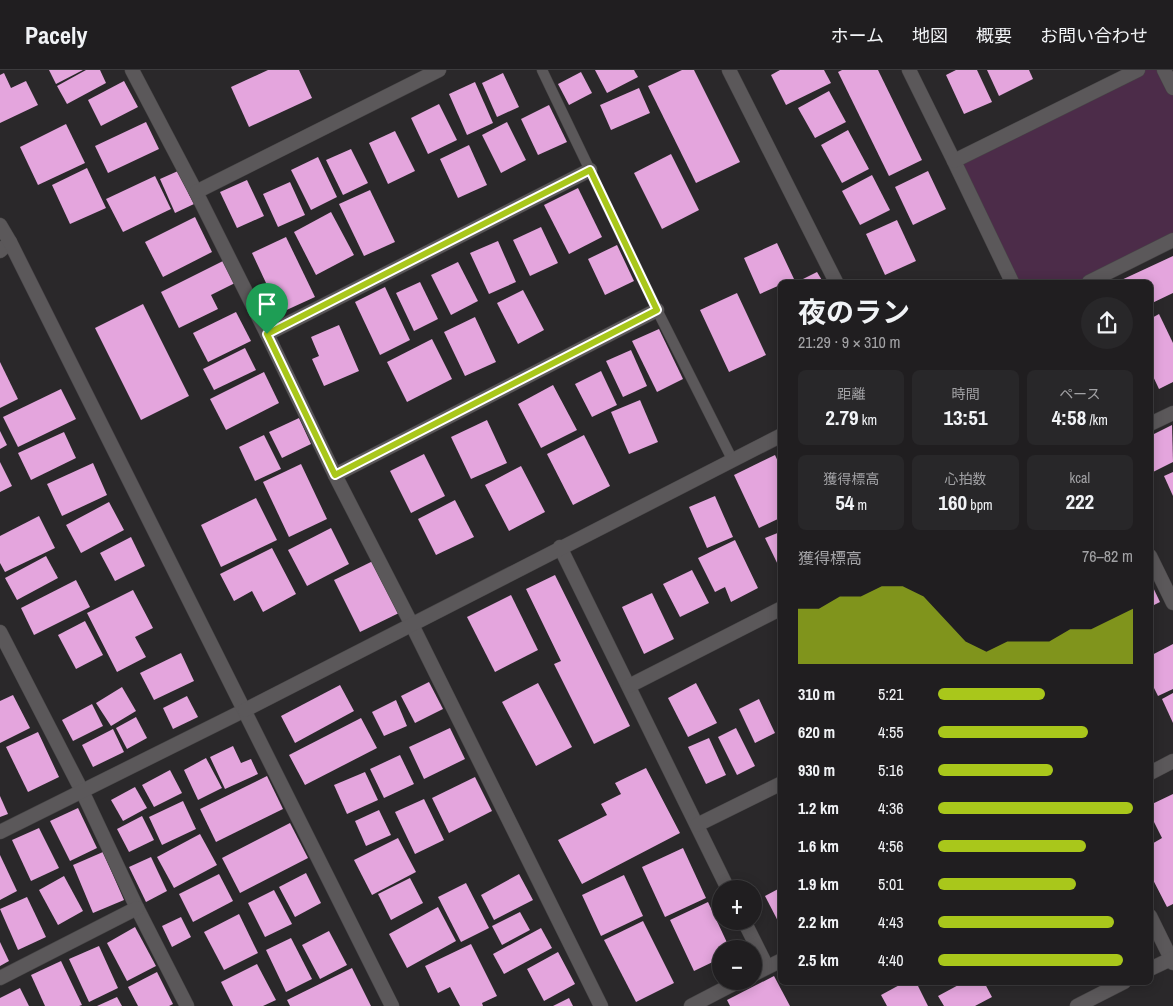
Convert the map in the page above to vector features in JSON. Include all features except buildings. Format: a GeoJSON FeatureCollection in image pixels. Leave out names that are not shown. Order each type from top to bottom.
{"type":"FeatureCollection","features":[{"type":"Feature","properties":{"kind":"street"},"geometry":{"type":"LineString","coordinates":[[132,70],[196,192],[335,475],[412,625],[601,1006]]}},
{"type":"Feature","properties":{"kind":"street"},"geometry":{"type":"LineString","coordinates":[[196,192],[439,70]]}},
{"type":"Feature","properties":{"kind":"street"},"geometry":{"type":"LineString","coordinates":[[729,70],[835,280]]}},
{"type":"Feature","properties":{"kind":"street"},"geometry":{"type":"LineString","coordinates":[[909,70],[1011,280]]}},
{"type":"Feature","properties":{"kind":"street"},"geometry":{"type":"LineString","coordinates":[[954,161],[1138,70]]}},
{"type":"Feature","properties":{"kind":"street"},"geometry":{"type":"LineString","coordinates":[[1164,70],[1173,88]]}},
{"type":"Feature","properties":{"kind":"street"},"geometry":{"type":"LineString","coordinates":[[267,334],[590,170]]}},
{"type":"Feature","properties":{"kind":"street"},"geometry":{"type":"LineString","coordinates":[[0,225],[5,246],[245,710],[392,1006]]}},
{"type":"Feature","properties":{"kind":"street"},"geometry":{"type":"LineString","coordinates":[[1092,280],[1173,240]]}},
{"type":"Feature","properties":{"kind":"street"},"geometry":{"type":"LineString","coordinates":[[335,475],[657,310]]}},
{"type":"Feature","properties":{"kind":"street"},"geometry":{"type":"LineString","coordinates":[[1153,423],[1173,413]]}},
{"type":"Feature","properties":{"kind":"street"},"geometry":{"type":"LineString","coordinates":[[0,832],[245,710],[778,437]]}},
{"type":"Feature","properties":{"kind":"street"},"geometry":{"type":"LineString","coordinates":[[560,547],[724,880]]}},
{"type":"Feature","properties":{"kind":"street"},"geometry":{"type":"LineString","coordinates":[[1153,562],[1171,595]]}},
{"type":"Feature","properties":{"kind":"street"},"geometry":{"type":"LineString","coordinates":[[629,686],[778,610]]}},
{"type":"Feature","properties":{"kind":"street"},"geometry":{"type":"LineString","coordinates":[[0,632],[82,790],[137,908],[187,1006]]}},
{"type":"Feature","properties":{"kind":"street"},"geometry":{"type":"LineString","coordinates":[[1153,771],[1173,762]]}},
{"type":"Feature","properties":{"kind":"street"},"geometry":{"type":"LineString","coordinates":[[697,825],[778,785]]}},
{"type":"Feature","properties":{"kind":"street"},"geometry":{"type":"LineString","coordinates":[[0,978],[137,908]]}},
{"type":"Feature","properties":{"kind":"street"},"geometry":{"type":"LineString","coordinates":[[1153,922],[1172,960],[1153,968]]}},
{"type":"Feature","properties":{"kind":"street"},"geometry":{"type":"LineString","coordinates":[[748,930],[767,967]]}},
{"type":"Feature","properties":{"kind":"street"},"geometry":{"type":"LineString","coordinates":[[762,970],[778,962]]}},
{"type":"Feature","properties":{"kind":"street"},"geometry":{"type":"LineString","coordinates":[[1078,1006],[1118,985]]}},
{"type":"Feature","properties":{"kind":"street"},"geometry":{"type":"LineString","coordinates":[[691,1006],[722,990]]}},
{"type":"Feature","properties":{"kind":"lane"},"geometry":{"type":"LineString","coordinates":[[542,70],[657,310],[732,459]]}},
{"type":"Feature","properties":{"kind":"shaded area"},"geometry":{"type":"Polygon","coordinates":[[[1138,70],[1164,70],[1173,88],[1173,240],[1093,280],[1011,280],[954,161],[1138,70]]]}},
{"type":"Feature","properties":{"kind":"route"},"geometry":{"type":"LineString","coordinates":[[590,170],[657,310],[335,475],[267,334],[590,170]]}}]}
